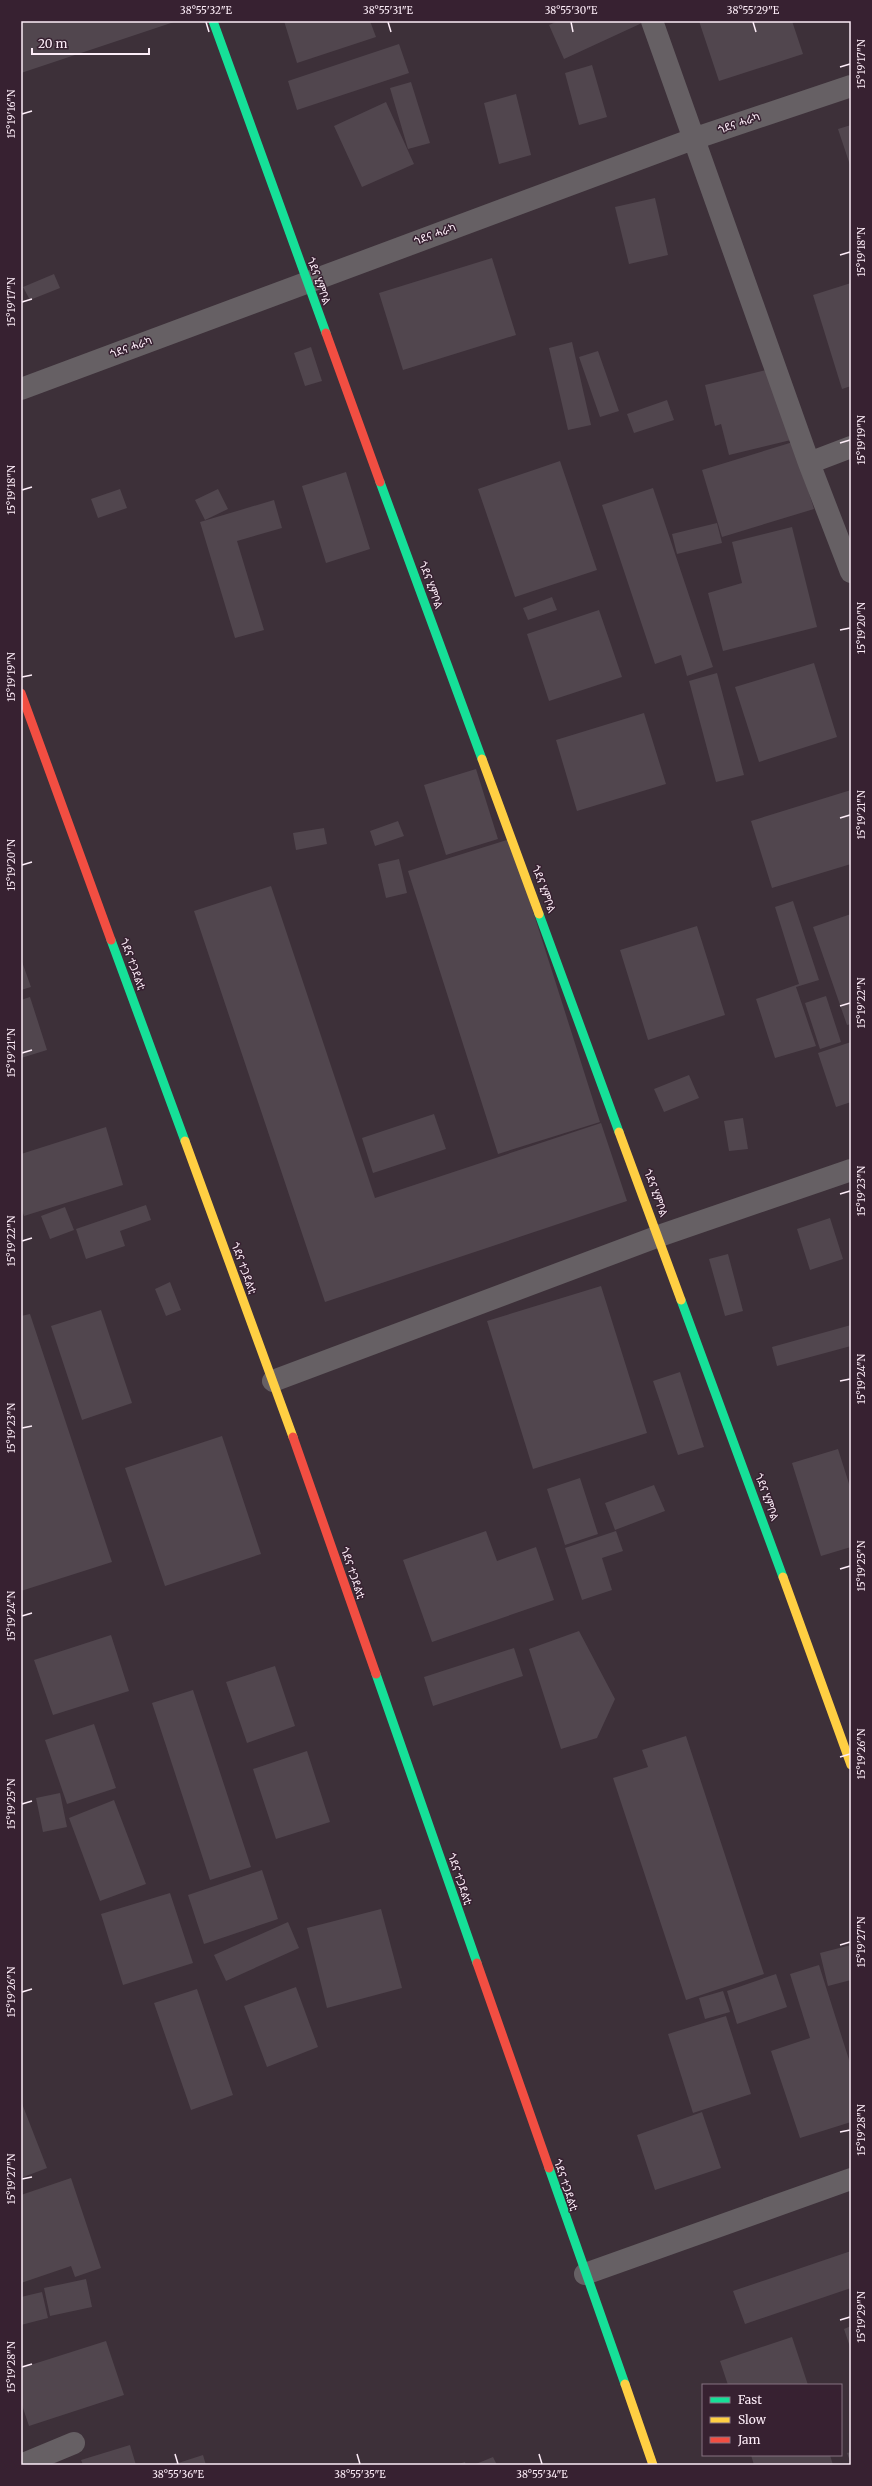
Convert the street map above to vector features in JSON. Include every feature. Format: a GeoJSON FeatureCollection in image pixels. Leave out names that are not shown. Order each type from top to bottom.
{"type":"FeatureCollection","features":[{"type":"Feature","properties":{"kind":"main road","name":"ጎደና ሂምቦል"},"geometry":{"type":"LineString","coordinates":[[213,21],[306,281],[659,1236],[851,1765]]}},
{"type":"Feature","properties":{"kind":"main road","name":"ጎደና ተጋደልቲ"},"geometry":{"type":"LineString","coordinates":[[21,693],[273,1381],[653,2465]]}},
{"type":"Feature","properties":{"kind":"street"},"geometry":{"type":"LineString","coordinates":[[652,21],[809,463],[851,572]]}},
{"type":"Feature","properties":{"kind":"street","name":"ጎደና ሓራካ"},"geometry":{"type":"LineString","coordinates":[[21,389],[306,281],[693,139],[851,86]]}},
{"type":"Feature","properties":{"kind":"street"},"geometry":{"type":"LineString","coordinates":[[809,463],[851,447]]}},
{"type":"Feature","properties":{"kind":"street"},"geometry":{"type":"LineString","coordinates":[[273,1381],[659,1236],[851,1170]]}},
{"type":"Feature","properties":{"kind":"street"},"geometry":{"type":"LineString","coordinates":[[585,2274],[851,2179]]}},
{"type":"Feature","properties":{"kind":"street"},"geometry":{"type":"LineString","coordinates":[[21,2465],[74,2443]]}},
{"type":"Feature","properties":{"kind":"building"},"geometry":{"type":"Polygon","coordinates":[[[21,21],[177,21],[21,73],[21,21]]]}},
{"type":"Feature","properties":{"kind":"building"},"geometry":{"type":"Polygon","coordinates":[[[284,21],[370,21],[376,37],[297,63],[284,21]]]}},
{"type":"Feature","properties":{"kind":"building"},"geometry":{"type":"Polygon","coordinates":[[[558,21],[641,21],[642,23],[564,59],[549,25],[558,21]]]}},
{"type":"Feature","properties":{"kind":"building"},"geometry":{"type":"Polygon","coordinates":[[[699,21],[792,21],[803,54],[719,81],[699,21]]]}},
{"type":"Feature","properties":{"kind":"building"},"geometry":{"type":"Polygon","coordinates":[[[399,44],[409,73],[297,110],[288,81],[399,44]]]}},
{"type":"Feature","properties":{"kind":"building"},"geometry":{"type":"Polygon","coordinates":[[[592,65],[607,117],[579,125],[565,73],[592,65]]]}},
{"type":"Feature","properties":{"kind":"building"},"geometry":{"type":"Polygon","coordinates":[[[411,82],[430,143],[408,149],[390,88],[411,82]]]}},
{"type":"Feature","properties":{"kind":"building"},"geometry":{"type":"Polygon","coordinates":[[[516,94],[531,155],[499,164],[484,103],[516,94]]]}},
{"type":"Feature","properties":{"kind":"building"},"geometry":{"type":"Polygon","coordinates":[[[386,102],[414,164],[362,187],[334,126],[386,102]]]}},
{"type":"Feature","properties":{"kind":"building"},"geometry":{"type":"Polygon","coordinates":[[[851,125],[851,168],[838,129],[851,125]]]}},
{"type":"Feature","properties":{"kind":"building"},"geometry":{"type":"Polygon","coordinates":[[[655,198],[668,255],[629,264],[615,207],[655,198]]]}},
{"type":"Feature","properties":{"kind":"building"},"geometry":{"type":"Polygon","coordinates":[[[492,258],[516,335],[403,370],[379,293],[492,258]]]}},
{"type":"Feature","properties":{"kind":"building"},"geometry":{"type":"Polygon","coordinates":[[[54,274],[60,288],[30,300],[23,287],[54,274]]]}},
{"type":"Feature","properties":{"kind":"building"},"geometry":{"type":"Polygon","coordinates":[[[851,283],[851,386],[842,389],[813,295],[851,283]]]}},
{"type":"Feature","properties":{"kind":"building"},"geometry":{"type":"Polygon","coordinates":[[[572,342],[591,425],[568,430],[549,348],[572,342]]]}},
{"type":"Feature","properties":{"kind":"building"},"geometry":{"type":"Polygon","coordinates":[[[311,347],[322,381],[305,386],[294,353],[311,347]]]}},
{"type":"Feature","properties":{"kind":"building"},"geometry":{"type":"Polygon","coordinates":[[[598,351],[619,411],[600,417],[579,357],[598,351]]]}},
{"type":"Feature","properties":{"kind":"building"},"geometry":{"type":"Polygon","coordinates":[[[774,368],[791,440],[729,455],[721,424],[715,426],[705,385],[774,368]]]}},
{"type":"Feature","properties":{"kind":"building"},"geometry":{"type":"Polygon","coordinates":[[[667,400],[674,420],[634,433],[627,414],[667,400]]]}},
{"type":"Feature","properties":{"kind":"building"},"geometry":{"type":"Polygon","coordinates":[[[793,442],[814,509],[722,537],[702,470],[793,442]]]}},
{"type":"Feature","properties":{"kind":"building"},"geometry":{"type":"Polygon","coordinates":[[[560,461],[597,570],[515,597],[478,489],[560,461]]]}},
{"type":"Feature","properties":{"kind":"building"},"geometry":{"type":"Polygon","coordinates":[[[346,472],[370,549],[326,563],[302,486],[346,472]]]}},
{"type":"Feature","properties":{"kind":"building"},"geometry":{"type":"Polygon","coordinates":[[[653,488],[713,667],[687,676],[681,655],[655,664],[602,505],[653,488]]]}},
{"type":"Feature","properties":{"kind":"building"},"geometry":{"type":"Polygon","coordinates":[[[120,489],[127,508],[98,518],[91,499],[120,489]]]}},
{"type":"Feature","properties":{"kind":"building"},"geometry":{"type":"Polygon","coordinates":[[[218,489],[228,509],[205,520],[195,500],[218,489]]]}},
{"type":"Feature","properties":{"kind":"building"},"geometry":{"type":"Polygon","coordinates":[[[274,500],[282,528],[237,541],[264,630],[235,638],[200,522],[274,500]]]}},
{"type":"Feature","properties":{"kind":"building"},"geometry":{"type":"Polygon","coordinates":[[[717,523],[722,543],[677,554],[672,534],[717,523]]]}},
{"type":"Feature","properties":{"kind":"building"},"geometry":{"type":"Polygon","coordinates":[[[792,527],[817,627],[723,651],[708,593],[742,583],[732,542],[792,527]]]}},
{"type":"Feature","properties":{"kind":"building"},"geometry":{"type":"Polygon","coordinates":[[[552,597],[557,610],[528,620],[523,608],[552,597]]]}},
{"type":"Feature","properties":{"kind":"building"},"geometry":{"type":"Polygon","coordinates":[[[599,610],[622,677],[549,701],[527,634],[599,610]]]}},
{"type":"Feature","properties":{"kind":"building"},"geometry":{"type":"Polygon","coordinates":[[[814,663],[837,737],[759,762],[735,687],[814,663]]]}},
{"type":"Feature","properties":{"kind":"building"},"geometry":{"type":"Polygon","coordinates":[[[717,673],[744,775],[716,782],[689,681],[717,673]]]}},
{"type":"Feature","properties":{"kind":"building"},"geometry":{"type":"Polygon","coordinates":[[[644,713],[666,784],[577,811],[556,740],[644,713]]]}},
{"type":"Feature","properties":{"kind":"building"},"geometry":{"type":"Polygon","coordinates":[[[476,769],[498,839],[446,855],[424,785],[476,769]]]}},
{"type":"Feature","properties":{"kind":"building"},"geometry":{"type":"Polygon","coordinates":[[[851,790],[851,864],[772,888],[751,821],[851,790]]]}},
{"type":"Feature","properties":{"kind":"building"},"geometry":{"type":"Polygon","coordinates":[[[398,821],[404,836],[375,846],[370,831],[398,821]]]}},
{"type":"Feature","properties":{"kind":"building"},"geometry":{"type":"Polygon","coordinates":[[[324,828],[327,844],[296,850],[293,833],[324,828]]]}},
{"type":"Feature","properties":{"kind":"building"},"geometry":{"type":"Polygon","coordinates":[[[510,839],[600,1122],[498,1154],[408,871],[510,839]]]}},
{"type":"Feature","properties":{"kind":"building"},"geometry":{"type":"Polygon","coordinates":[[[399,859],[407,893],[386,898],[378,864],[399,859]]]}},
{"type":"Feature","properties":{"kind":"building"},"geometry":{"type":"Polygon","coordinates":[[[271,886],[375,1198],[601,1123],[627,1201],[325,1302],[194,911],[271,886]]]}},
{"type":"Feature","properties":{"kind":"building"},"geometry":{"type":"Polygon","coordinates":[[[793,901],[819,980],[796,987],[816,1046],[775,1058],[756,999],[799,984],[775,907],[793,901]]]}},
{"type":"Feature","properties":{"kind":"building"},"geometry":{"type":"Polygon","coordinates":[[[851,914],[851,1024],[847,1025],[813,927],[851,914]]]}},
{"type":"Feature","properties":{"kind":"building"},"geometry":{"type":"Polygon","coordinates":[[[697,926],[725,1015],[648,1040],[620,950],[697,926]]]}},
{"type":"Feature","properties":{"kind":"building"},"geometry":{"type":"Polygon","coordinates":[[[21,959],[31,987],[21,990],[21,959]]]}},
{"type":"Feature","properties":{"kind":"building"},"geometry":{"type":"Polygon","coordinates":[[[826,996],[841,1042],[820,1049],[805,1003],[826,996]]]}},
{"type":"Feature","properties":{"kind":"building"},"geometry":{"type":"Polygon","coordinates":[[[30,997],[47,1050],[21,1058],[21,1000],[30,997]]]}},
{"type":"Feature","properties":{"kind":"building"},"geometry":{"type":"Polygon","coordinates":[[[851,1042],[851,1102],[836,1107],[818,1053],[851,1042]]]}},
{"type":"Feature","properties":{"kind":"building"},"geometry":{"type":"Polygon","coordinates":[[[689,1075],[699,1098],[664,1112],[654,1089],[689,1075]]]}},
{"type":"Feature","properties":{"kind":"building"},"geometry":{"type":"Polygon","coordinates":[[[434,1114],[446,1149],[373,1173],[362,1138],[434,1114]]]}},
{"type":"Feature","properties":{"kind":"building"},"geometry":{"type":"Polygon","coordinates":[[[743,1118],[748,1149],[729,1151],[724,1121],[743,1118]]]}},
{"type":"Feature","properties":{"kind":"building"},"geometry":{"type":"Polygon","coordinates":[[[106,1127],[123,1185],[24,1216],[21,1208],[21,1154],[106,1127]]]}},
{"type":"Feature","properties":{"kind":"building"},"geometry":{"type":"Polygon","coordinates":[[[146,1205],[151,1220],[120,1231],[125,1246],[86,1259],[76,1229],[146,1205]]]}},
{"type":"Feature","properties":{"kind":"building"},"geometry":{"type":"Polygon","coordinates":[[[65,1207],[74,1230],[50,1239],[41,1216],[65,1207]]]}},
{"type":"Feature","properties":{"kind":"building"},"geometry":{"type":"Polygon","coordinates":[[[830,1218],[843,1259],[810,1270],[797,1229],[830,1218]]]}},
{"type":"Feature","properties":{"kind":"building"},"geometry":{"type":"Polygon","coordinates":[[[728,1254],[743,1311],[725,1316],[709,1259],[728,1254]]]}},
{"type":"Feature","properties":{"kind":"building"},"geometry":{"type":"Polygon","coordinates":[[[170,1282],[181,1310],[166,1316],[155,1289],[170,1282]]]}},
{"type":"Feature","properties":{"kind":"building"},"geometry":{"type":"Polygon","coordinates":[[[601,1286],[647,1433],[533,1469],[487,1321],[601,1286]]]}},
{"type":"Feature","properties":{"kind":"building"},"geometry":{"type":"Polygon","coordinates":[[[101,1310],[132,1403],[82,1420],[51,1326],[101,1310]]]}},
{"type":"Feature","properties":{"kind":"building"},"geometry":{"type":"Polygon","coordinates":[[[30,1314],[112,1562],[21,1591],[21,1316],[30,1314]]]}},
{"type":"Feature","properties":{"kind":"building"},"geometry":{"type":"Polygon","coordinates":[[[851,1325],[851,1346],[777,1366],[772,1347],[851,1325]]]}},
{"type":"Feature","properties":{"kind":"building"},"geometry":{"type":"Polygon","coordinates":[[[680,1372],[704,1447],[678,1455],[653,1381],[680,1372]]]}},
{"type":"Feature","properties":{"kind":"building"},"geometry":{"type":"Polygon","coordinates":[[[222,1436],[261,1554],[165,1586],[125,1468],[222,1436]]]}},
{"type":"Feature","properties":{"kind":"building"},"geometry":{"type":"Polygon","coordinates":[[[838,1449],[851,1490],[851,1547],[821,1556],[792,1463],[838,1449]]]}},
{"type":"Feature","properties":{"kind":"building"},"geometry":{"type":"Polygon","coordinates":[[[580,1478],[598,1534],[565,1545],[547,1489],[580,1478]]]}},
{"type":"Feature","properties":{"kind":"building"},"geometry":{"type":"Polygon","coordinates":[[[654,1485],[665,1511],[615,1530],[605,1503],[654,1485]]]}},
{"type":"Feature","properties":{"kind":"building"},"geometry":{"type":"Polygon","coordinates":[[[486,1531],[497,1561],[536,1547],[554,1600],[432,1642],[403,1560],[486,1531]]]}},
{"type":"Feature","properties":{"kind":"building"},"geometry":{"type":"Polygon","coordinates":[[[616,1531],[623,1551],[602,1558],[612,1590],[582,1600],[565,1548],[616,1531]]]}},
{"type":"Feature","properties":{"kind":"building"},"geometry":{"type":"Polygon","coordinates":[[[579,1631],[615,1699],[597,1738],[561,1749],[529,1649],[579,1631]]]}},
{"type":"Feature","properties":{"kind":"building"},"geometry":{"type":"Polygon","coordinates":[[[111,1635],[129,1691],[53,1715],[34,1660],[111,1635]]]}},
{"type":"Feature","properties":{"kind":"building"},"geometry":{"type":"Polygon","coordinates":[[[514,1648],[523,1676],[433,1706],[424,1677],[514,1648]]]}},
{"type":"Feature","properties":{"kind":"building"},"geometry":{"type":"Polygon","coordinates":[[[275,1666],[295,1726],[247,1743],[226,1682],[275,1666]]]}},
{"type":"Feature","properties":{"kind":"building"},"geometry":{"type":"Polygon","coordinates":[[[193,1690],[251,1867],[210,1880],[152,1703],[193,1690]]]}},
{"type":"Feature","properties":{"kind":"building"},"geometry":{"type":"Polygon","coordinates":[[[94,1724],[116,1788],[67,1804],[45,1740],[94,1724]]]}},
{"type":"Feature","properties":{"kind":"building"},"geometry":{"type":"Polygon","coordinates":[[[686,1736],[764,1974],[686,2000],[613,1778],[648,1767],[642,1750],[686,1736]]]}},
{"type":"Feature","properties":{"kind":"building"},"geometry":{"type":"Polygon","coordinates":[[[307,1751],[330,1822],[276,1839],[253,1769],[307,1751]]]}},
{"type":"Feature","properties":{"kind":"building"},"geometry":{"type":"Polygon","coordinates":[[[60,1793],[67,1827],[43,1832],[36,1798],[60,1793]]]}},
{"type":"Feature","properties":{"kind":"building"},"geometry":{"type":"Polygon","coordinates":[[[114,1800],[146,1884],[100,1901],[69,1818],[114,1800]]]}},
{"type":"Feature","properties":{"kind":"building"},"geometry":{"type":"Polygon","coordinates":[[[262,1870],[278,1919],[204,1944],[188,1895],[262,1870]]]}},
{"type":"Feature","properties":{"kind":"building"},"geometry":{"type":"Polygon","coordinates":[[[170,1893],[193,1963],[123,1985],[101,1914],[170,1893]]]}},
{"type":"Feature","properties":{"kind":"building"},"geometry":{"type":"Polygon","coordinates":[[[381,1909],[402,1988],[327,2008],[307,1928],[381,1909]]]}},
{"type":"Feature","properties":{"kind":"building"},"geometry":{"type":"Polygon","coordinates":[[[288,1922],[299,1948],[226,1981],[214,1955],[288,1922]]]}},
{"type":"Feature","properties":{"kind":"building"},"geometry":{"type":"Polygon","coordinates":[[[851,1945],[851,1980],[828,1986],[820,1953],[851,1945]]]}},
{"type":"Feature","properties":{"kind":"building"},"geometry":{"type":"Polygon","coordinates":[[[819,1965],[851,2066],[851,2122],[800,2138],[771,2051],[810,2038],[790,1974],[819,1965]]]}},
{"type":"Feature","properties":{"kind":"building"},"geometry":{"type":"Polygon","coordinates":[[[776,1974],[787,2007],[737,2024],[727,1991],[776,1974]]]}},
{"type":"Feature","properties":{"kind":"building"},"geometry":{"type":"Polygon","coordinates":[[[296,1987],[318,2047],[267,2067],[244,2006],[296,1987]]]}},
{"type":"Feature","properties":{"kind":"building"},"geometry":{"type":"Polygon","coordinates":[[[197,1989],[233,2095],[191,2110],[154,2003],[197,1989]]]}},
{"type":"Feature","properties":{"kind":"building"},"geometry":{"type":"Polygon","coordinates":[[[723,1991],[730,2012],[705,2019],[699,1998],[723,1991]]]}},
{"type":"Feature","properties":{"kind":"building"},"geometry":{"type":"Polygon","coordinates":[[[726,2016],[751,2094],[693,2113],[668,2034],[726,2016]]]}},
{"type":"Feature","properties":{"kind":"building"},"geometry":{"type":"Polygon","coordinates":[[[21,2101],[47,2168],[21,2178],[21,2101]]]}},
{"type":"Feature","properties":{"kind":"building"},"geometry":{"type":"Polygon","coordinates":[[[702,2112],[721,2168],[655,2190],[637,2135],[702,2112]]]}},
{"type":"Feature","properties":{"kind":"building"},"geometry":{"type":"Polygon","coordinates":[[[71,2178],[101,2268],[75,2277],[71,2266],[21,2283],[21,2195],[71,2178]]]}},
{"type":"Feature","properties":{"kind":"building"},"geometry":{"type":"Polygon","coordinates":[[[851,2251],[851,2288],[745,2324],[733,2291],[851,2251]]]}},
{"type":"Feature","properties":{"kind":"building"},"geometry":{"type":"Polygon","coordinates":[[[86,2279],[92,2307],[50,2316],[44,2288],[86,2279]]]}},
{"type":"Feature","properties":{"kind":"building"},"geometry":{"type":"Polygon","coordinates":[[[42,2292],[48,2318],[21,2325],[21,2297],[42,2292]]]}},
{"type":"Feature","properties":{"kind":"building"},"geometry":{"type":"Polygon","coordinates":[[[851,2326],[851,2347],[850,2347],[844,2329],[851,2326]]]}},
{"type":"Feature","properties":{"kind":"building"},"geometry":{"type":"Polygon","coordinates":[[[792,2337],[808,2384],[728,2384],[720,2361],[792,2337]]]}},
{"type":"Feature","properties":{"kind":"building"},"geometry":{"type":"Polygon","coordinates":[[[106,2341],[124,2395],[29,2426],[21,2402],[21,2368],[106,2341]]]}},
{"type":"Feature","properties":{"kind":"building"},"geometry":{"type":"Polygon","coordinates":[[[130,2445],[136,2465],[83,2465],[81,2460],[130,2445]]]}},
{"type":"Feature","properties":{"kind":"building"},"geometry":{"type":"Polygon","coordinates":[[[851,2452],[851,2464],[847,2453],[851,2452]]]}},
{"type":"Feature","properties":{"kind":"building"},"geometry":{"type":"Polygon","coordinates":[[[203,2455],[206,2465],[172,2465],[203,2455]]]}},
{"type":"Feature","properties":{"kind":"building"},"geometry":{"type":"Polygon","coordinates":[[[751,2456],[830,2456],[833,2465],[754,2465],[751,2456]]]}},
{"type":"Feature","properties":{"kind":"building"},"geometry":{"type":"Polygon","coordinates":[[[493,2457],[497,2465],[476,2464],[493,2457]]]}},
{"type":"Feature","properties":{"kind":"building"},"geometry":{"type":"Polygon","coordinates":[[[465,2462],[466,2465],[455,2465],[465,2462]]]}},
{"type":"Feature","properties":{"kind":"traffic: fast"},"geometry":{"type":"LineString","coordinates":[[213,21],[326,333]]}},
{"type":"Feature","properties":{"kind":"traffic: fast"},"geometry":{"type":"LineString","coordinates":[[380,482],[482,759]]}},
{"type":"Feature","properties":{"kind":"traffic: fast"},"geometry":{"type":"LineString","coordinates":[[539,914],[619,1132]]}},
{"type":"Feature","properties":{"kind":"traffic: fast"},"geometry":{"type":"LineString","coordinates":[[111,940],[185,1141]]}},
{"type":"Feature","properties":{"kind":"traffic: fast"},"geometry":{"type":"LineString","coordinates":[[681,1300],[783,1577]]}},
{"type":"Feature","properties":{"kind":"traffic: fast"},"geometry":{"type":"LineString","coordinates":[[376,1674],[477,1963]]}},
{"type":"Feature","properties":{"kind":"traffic: fast"},"geometry":{"type":"LineString","coordinates":[[549,2168],[625,2384]]}},
{"type":"Feature","properties":{"kind":"traffic: slow"},"geometry":{"type":"LineString","coordinates":[[482,759],[539,914]]}},
{"type":"Feature","properties":{"kind":"traffic: slow"},"geometry":{"type":"LineString","coordinates":[[619,1132],[681,1300]]}},
{"type":"Feature","properties":{"kind":"traffic: slow"},"geometry":{"type":"LineString","coordinates":[[185,1141],[293,1437]]}},
{"type":"Feature","properties":{"kind":"traffic: slow"},"geometry":{"type":"LineString","coordinates":[[783,1577],[851,1765]]}},
{"type":"Feature","properties":{"kind":"traffic: slow"},"geometry":{"type":"LineString","coordinates":[[625,2384],[653,2465]]}},
{"type":"Feature","properties":{"kind":"traffic: jam"},"geometry":{"type":"LineString","coordinates":[[326,333],[380,482]]}},
{"type":"Feature","properties":{"kind":"traffic: jam"},"geometry":{"type":"LineString","coordinates":[[21,693],[111,940]]}},
{"type":"Feature","properties":{"kind":"traffic: jam"},"geometry":{"type":"LineString","coordinates":[[293,1437],[376,1674]]}},
{"type":"Feature","properties":{"kind":"traffic: jam"},"geometry":{"type":"LineString","coordinates":[[477,1963],[549,2168]]}}]}
